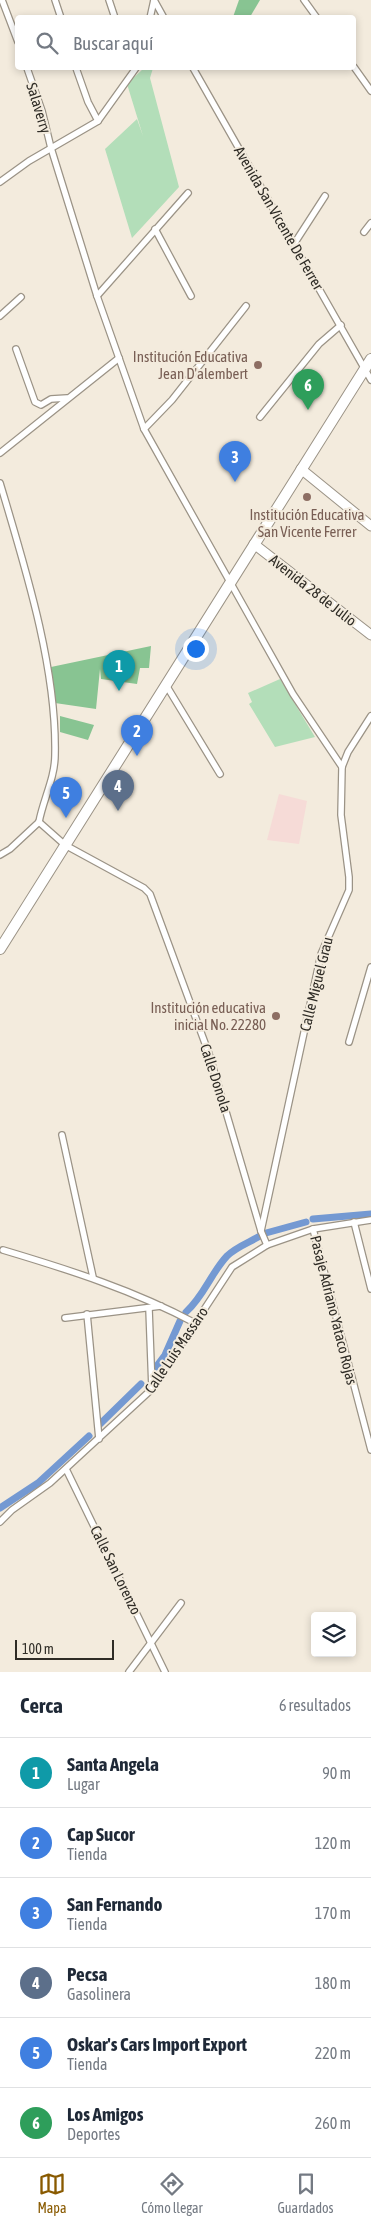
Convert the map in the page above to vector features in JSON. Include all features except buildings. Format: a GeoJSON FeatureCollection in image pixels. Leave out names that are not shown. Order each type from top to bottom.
{"type":"FeatureCollection","features":[{"type":"Feature","properties":{"kind":"highway"},"geometry":{"type":"LineString","coordinates":[[0,949],[371,359]]}},
{"type":"Feature","properties":{"kind":"main road"},"geometry":{"type":"LineString","coordinates":[[301,469],[371,526]]}},
{"type":"Feature","properties":{"kind":"main road","name":"Avenida 28 de Julio"},"geometry":{"type":"LineString","coordinates":[[254,544],[371,635]]}},
{"type":"Feature","properties":{"kind":"street"},"geometry":{"type":"LineString","coordinates":[[2,0],[15,34]]}},
{"type":"Feature","properties":{"kind":"street"},"geometry":{"type":"LineString","coordinates":[[55,0],[59,15]]}},
{"type":"Feature","properties":{"kind":"street"},"geometry":{"type":"LineString","coordinates":[[109,0],[114,15]]}},
{"type":"Feature","properties":{"kind":"street"},"geometry":{"type":"LineString","coordinates":[[151,15],[154,0]]}},
{"type":"Feature","properties":{"kind":"street"},"geometry":{"type":"LineString","coordinates":[[154,0],[162,15]]}},
{"type":"Feature","properties":{"kind":"street"},"geometry":{"type":"LineString","coordinates":[[304,0],[315,15]]}},
{"type":"Feature","properties":{"kind":"street","name":"Salaverry"},"geometry":{"type":"LineString","coordinates":[[28,70],[42,111],[51,148],[97,296],[144,429],[293,694],[342,767]]}},
{"type":"Feature","properties":{"kind":"street"},"geometry":{"type":"LineString","coordinates":[[77,70],[88,102],[98,121]]}},
{"type":"Feature","properties":{"kind":"street"},"geometry":{"type":"LineString","coordinates":[[0,182],[29,161],[98,121],[135,70]]}},
{"type":"Feature","properties":{"kind":"street","name":"Avenida San Vicente De Ferrer"},"geometry":{"type":"LineString","coordinates":[[194,70],[371,380]]}},
{"type":"Feature","properties":{"kind":"street"},"geometry":{"type":"LineString","coordinates":[[356,70],[371,91]]}},
{"type":"Feature","properties":{"kind":"street"},"geometry":{"type":"LineString","coordinates":[[97,296],[188,193]]}},
{"type":"Feature","properties":{"kind":"street"},"geometry":{"type":"LineString","coordinates":[[294,244],[325,196]]}},
{"type":"Feature","properties":{"kind":"street"},"geometry":{"type":"LineString","coordinates":[[364,232],[371,222]]}},
{"type":"Feature","properties":{"kind":"street"},"geometry":{"type":"LineString","coordinates":[[155,230],[191,296]]}},
{"type":"Feature","properties":{"kind":"street"},"geometry":{"type":"LineString","coordinates":[[0,316],[21,297]]}},
{"type":"Feature","properties":{"kind":"street"},"geometry":{"type":"LineString","coordinates":[[144,429],[172,400],[246,306]]}},
{"type":"Feature","properties":{"kind":"street"},"geometry":{"type":"LineString","coordinates":[[260,417],[319,344],[341,325]]}},
{"type":"Feature","properties":{"kind":"street"},"geometry":{"type":"LineString","coordinates":[[16,349],[35,402],[41,405],[52,400],[67,398]]}},
{"type":"Feature","properties":{"kind":"street"},"geometry":{"type":"LineString","coordinates":[[0,453],[119,358]]}},
{"type":"Feature","properties":{"kind":"street"},"geometry":{"type":"LineString","coordinates":[[0,483],[20,550],[47,667],[52,703],[55,756],[39,822],[10,849],[0,855]]}},
{"type":"Feature","properties":{"kind":"street"},"geometry":{"type":"LineString","coordinates":[[166,684],[220,774]]}},
{"type":"Feature","properties":{"kind":"street","name":"Calle Miguel Grau"},"geometry":{"type":"LineString","coordinates":[[261,1231],[321,954],[348,890],[349,876],[341,815],[342,767],[348,752],[371,716]]}},
{"type":"Feature","properties":{"kind":"street","name":"Calle Donola"},"geometry":{"type":"LineString","coordinates":[[39,822],[65,845],[144,888],[150,894],[209,1054],[261,1231],[267,1245]]}},
{"type":"Feature","properties":{"kind":"street"},"geometry":{"type":"LineString","coordinates":[[349,1042],[371,967]]}},
{"type":"Feature","properties":{"kind":"street"},"geometry":{"type":"LineString","coordinates":[[62,1135],[93,1277]]}},
{"type":"Feature","properties":{"kind":"street","name":"Calle Luis Massaro"},"geometry":{"type":"LineString","coordinates":[[0,1522],[12,1510],[50,1483],[152,1390],[232,1267],[267,1245],[313,1229],[371,1220]]}},
{"type":"Feature","properties":{"kind":"street"},"geometry":{"type":"LineString","coordinates":[[354,1222],[371,1289]]}},
{"type":"Feature","properties":{"kind":"street","name":"Pasaje Adriano Yataco Rojas"},"geometry":{"type":"LineString","coordinates":[[313,1229],[371,1447]]}},
{"type":"Feature","properties":{"kind":"street"},"geometry":{"type":"LineString","coordinates":[[3,1250],[93,1277],[161,1306],[195,1323]]}},
{"type":"Feature","properties":{"kind":"street"},"geometry":{"type":"LineString","coordinates":[[65,1318],[161,1306]]}},
{"type":"Feature","properties":{"kind":"street"},"geometry":{"type":"LineString","coordinates":[[149,1309],[152,1390]]}},
{"type":"Feature","properties":{"kind":"street"},"geometry":{"type":"LineString","coordinates":[[87,1314],[100,1439]]}},
{"type":"Feature","properties":{"kind":"street","name":"Calle San Lorenzo"},"geometry":{"type":"LineString","coordinates":[[66,1469],[164,1672]]}},
{"type":"Feature","properties":{"kind":"street"},"geometry":{"type":"LineString","coordinates":[[130,1672],[181,1603]]}},
{"type":"Feature","properties":{"kind":"shaded area"},"geometry":{"type":"Polygon","coordinates":[[[279,794],[307,801],[299,844],[267,840],[279,794]]]}},
{"type":"Feature","properties":{"kind":"green space"},"geometry":{"type":"Polygon","coordinates":[[[239,0],[260,0],[251,15],[234,15],[239,0]]]}},
{"type":"Feature","properties":{"kind":"green space"},"geometry":{"type":"Polygon","coordinates":[[[142,70],[152,70],[150,78],[179,187],[132,238],[105,149],[137,119],[143,136],[127,84],[142,70]]]}},
{"type":"Feature","properties":{"kind":"green space"},"geometry":{"type":"Polygon","coordinates":[[[151,646],[149,668],[140,668],[137,684],[101,679],[100,669],[96,709],[55,703],[51,667],[151,646]]]}},
{"type":"Feature","properties":{"kind":"green space"},"geometry":{"type":"Polygon","coordinates":[[[280,679],[315,737],[275,747],[249,704],[252,702],[248,693],[280,679]]]}},
{"type":"Feature","properties":{"kind":"green space"},"geometry":{"type":"Polygon","coordinates":[[[60,716],[94,725],[88,740],[60,732],[60,716]]]}},
{"type":"Feature","properties":{"kind":"waterway"},"geometry":{"type":"LineString","coordinates":[[313,1219],[371,1214]]}},
{"type":"Feature","properties":{"kind":"waterway"},"geometry":{"type":"LineString","coordinates":[[266,1233],[306,1222]]}},
{"type":"Feature","properties":{"kind":"waterway"},"geometry":{"type":"LineString","coordinates":[[186,1312],[198,1299],[227,1256],[260,1236]]}},
{"type":"Feature","properties":{"kind":"waterway"},"geometry":{"type":"LineString","coordinates":[[156,1367],[165,1355],[180,1321]]}},
{"type":"Feature","properties":{"kind":"waterway"},"geometry":{"type":"LineString","coordinates":[[98,1426],[141,1384]]}},
{"type":"Feature","properties":{"kind":"waterway"},"geometry":{"type":"LineString","coordinates":[[0,1508],[38,1483],[89,1436]]}},
{"type":"Feature","properties":{"kind":"place","name":"Institución Educativa Jean D'alembert"},"geometry":{"type":"Point","coordinates":[258,365]}},
{"type":"Feature","properties":{"kind":"place","name":"Los Amigos"},"geometry":{"type":"Point","coordinates":[308,410]}},
{"type":"Feature","properties":{"kind":"place","name":"San Fernando"},"geometry":{"type":"Point","coordinates":[235,482]}},
{"type":"Feature","properties":{"kind":"place","name":"Institución Educativa San Vicente Ferrer"},"geometry":{"type":"Point","coordinates":[307,497]}},
{"type":"Feature","properties":{"kind":"place","name":"Santa Angela"},"geometry":{"type":"Point","coordinates":[119,691]}},
{"type":"Feature","properties":{"kind":"place","name":"Cap Sucor"},"geometry":{"type":"Point","coordinates":[137,756]}},
{"type":"Feature","properties":{"kind":"place","name":"Pecsa"},"geometry":{"type":"Point","coordinates":[118,811]}},
{"type":"Feature","properties":{"kind":"place","name":"Oskar's Cars Import Export"},"geometry":{"type":"Point","coordinates":[66,818]}},
{"type":"Feature","properties":{"kind":"place","name":"Institución educativa inicial No. 22280"},"geometry":{"type":"Point","coordinates":[276,1016]}}]}
